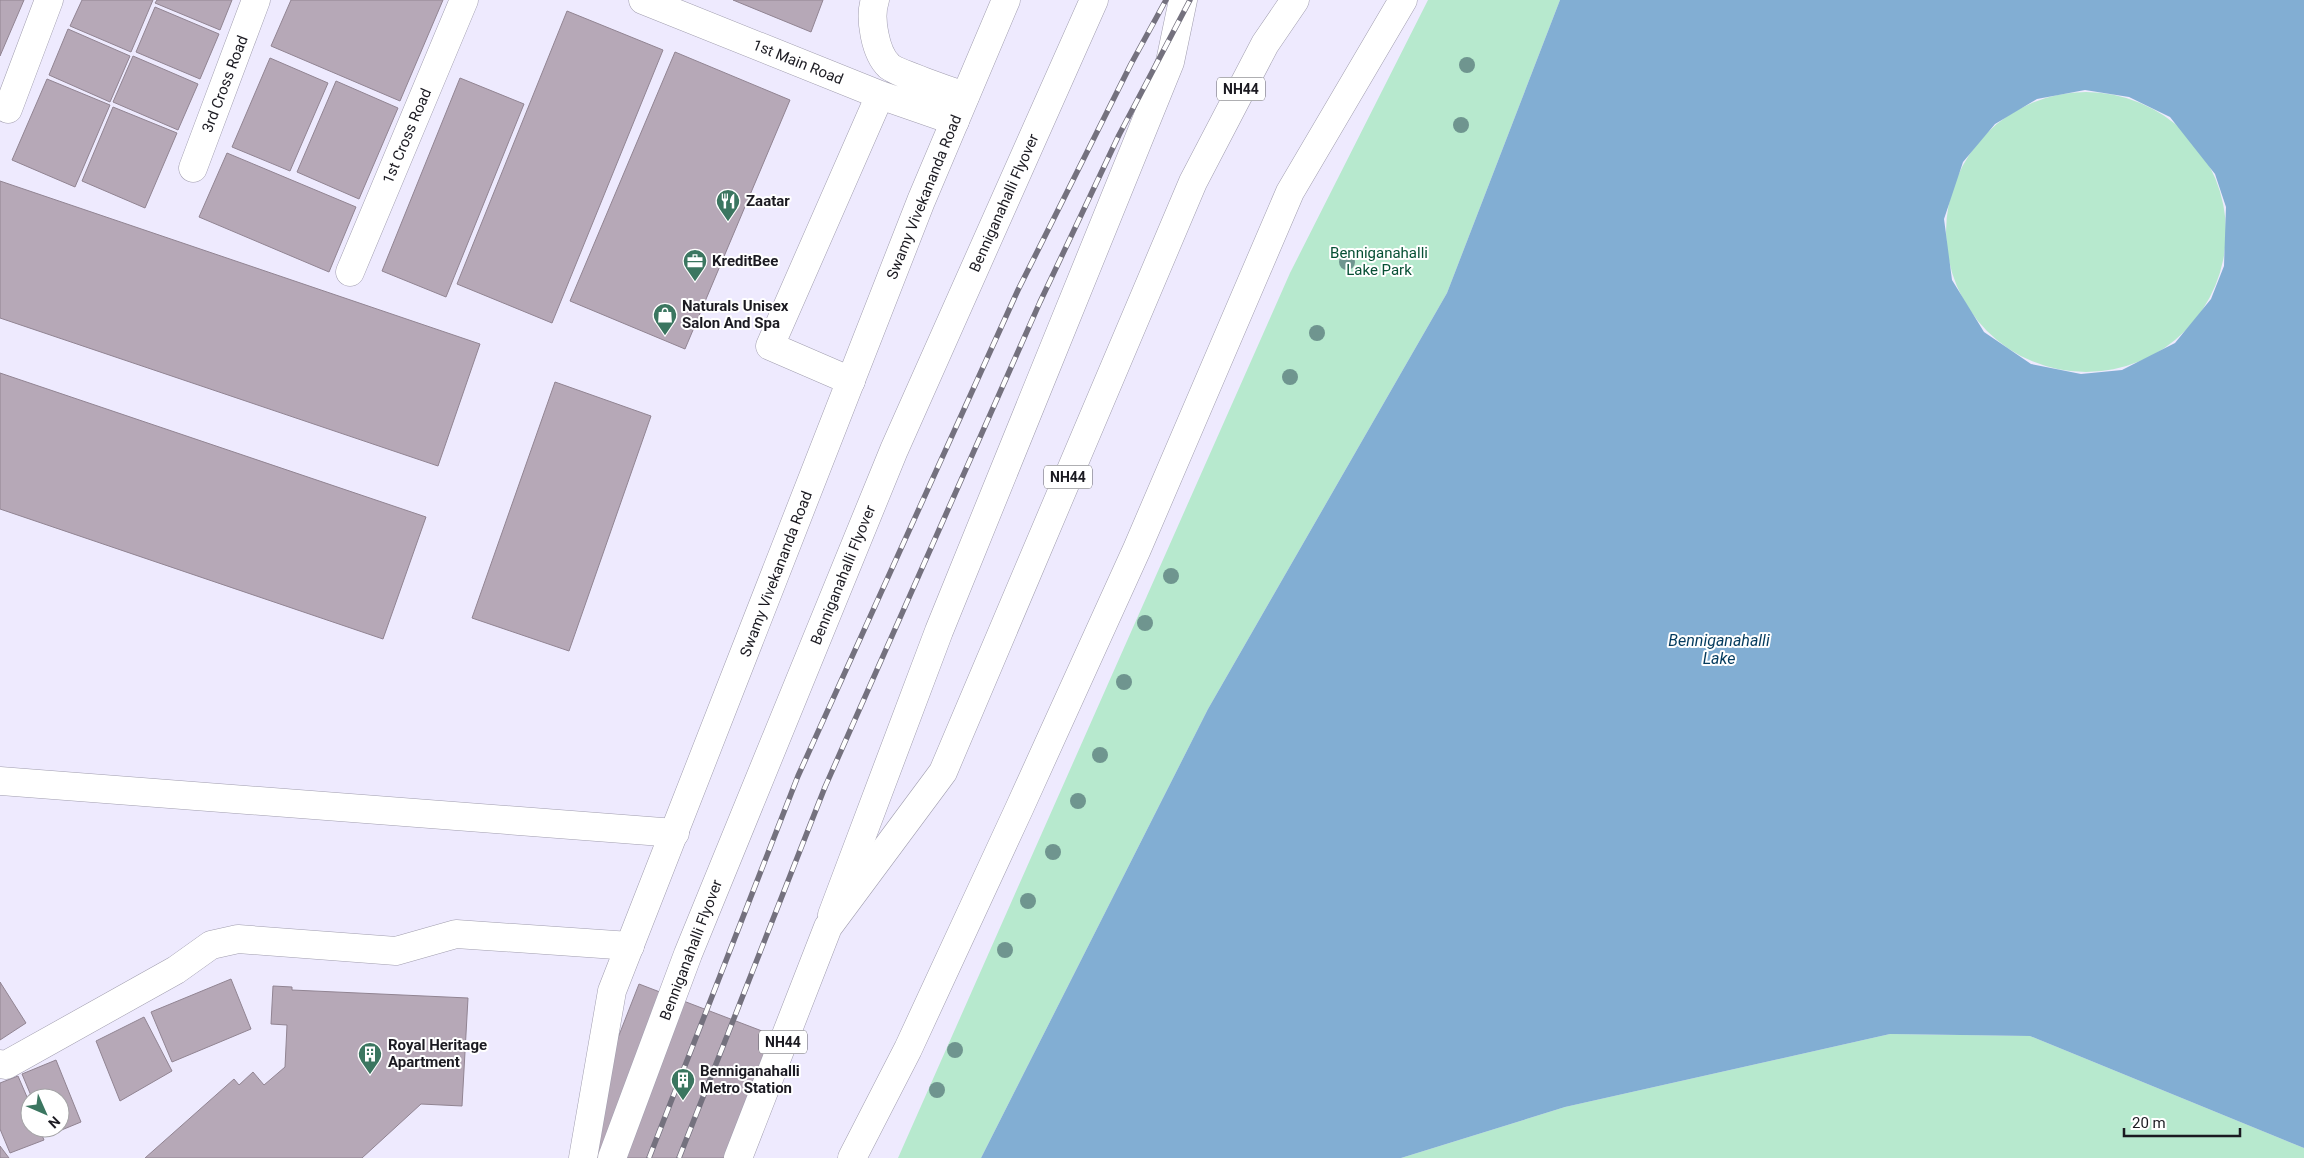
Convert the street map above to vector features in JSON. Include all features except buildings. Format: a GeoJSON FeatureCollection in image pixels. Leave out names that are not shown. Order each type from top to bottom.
{"type":"FeatureCollection","features":[{"type":"Feature","properties":{"kind":"main road"},"geometry":{"type":"LineString","coordinates":[[8,109],[49,0]]}},
{"type":"Feature","properties":{"kind":"main road","name":"3rd Cross Road"},"geometry":{"type":"LineString","coordinates":[[193,168],[256,0]]}},
{"type":"Feature","properties":{"kind":"main road","name":"1st Cross Road"},"geometry":{"type":"LineString","coordinates":[[350,272],[464,0]]}},
{"type":"Feature","properties":{"kind":"main road","name":"1st Main Road"},"geometry":{"type":"LineString","coordinates":[[642,0],[880,95],[960,109]]}},
{"type":"Feature","properties":{"kind":"main road"},"geometry":{"type":"LineString","coordinates":[[875,0],[873,7],[874,39],[889,67],[960,109]]}},
{"type":"Feature","properties":{"kind":"main road","name":"Swamy Vivekananda Road"},"geometry":{"type":"LineString","coordinates":[[583,1158],[612,990],[675,834],[921,201],[1006,0]]}},
{"type":"Feature","properties":{"kind":"main road","name":"Benniganahalli Flyover"},"geometry":{"type":"LineString","coordinates":[[612,1158],[688,954],[894,450],[1094,0]]}},
{"type":"Feature","properties":{"kind":"main road"},"geometry":{"type":"LineString","coordinates":[[828,927],[939,631],[1170,62],[1183,0]]}},
{"type":"Feature","properties":{"kind":"main road","name":"NH44"},"geometry":{"type":"LineString","coordinates":[[738,1158],[828,927],[943,772],[1194,182],[1265,44],[1295,0]]}},
{"type":"Feature","properties":{"kind":"main road"},"geometry":{"type":"LineString","coordinates":[[852,1158],[908,1050],[1044,755],[1137,549],[1290,192],[1403,0]]}},
{"type":"Feature","properties":{"kind":"main road"},"geometry":{"type":"LineString","coordinates":[[851,381],[770,346],[880,95]]}},
{"type":"Feature","properties":{"kind":"main road"},"geometry":{"type":"LineString","coordinates":[[0,781],[675,834]]}},
{"type":"Feature","properties":{"kind":"main road"},"geometry":{"type":"LineString","coordinates":[[0,1064],[6,1065],[176,970],[211,944],[238,939],[396,951],[456,934],[630,946]]}},
{"type":"Feature","properties":{"kind":"green space","name":"Benniganahalli Lake Park"},"geometry":{"type":"Polygon","coordinates":[[[1428,0],[1560,0],[1447,293],[1208,709],[981,1158],[898,1158],[1290,273],[1428,0]]]}},
{"type":"Feature","properties":{"kind":"green space"},"geometry":{"type":"Polygon","coordinates":[[[2100,92],[2140,102],[2152,108],[2175,124],[2194,143],[2203,154],[2216,178],[2224,205],[2226,232],[2224,259],[2216,286],[2203,310],[2185,331],[2164,349],[2140,362],[2100,372],[2072,372],[2032,362],[2008,349],[1987,331],[1969,310],[1956,286],[1948,259],[1946,218],[1956,178],[1969,154],[1987,133],[2008,115],[2032,102],[2059,94],[2100,92]]]}},
{"type":"Feature","properties":{"kind":"green space"},"geometry":{"type":"Polygon","coordinates":[[[1890,1034],[2030,1036],[2304,1148],[2304,1158],[1401,1158],[1565,1107],[1890,1034]]]}},
{"type":"Feature","properties":{"kind":"water","name":"Benniganahalli Lake"},"geometry":{"type":"Polygon","coordinates":[[[1560,0],[2304,0],[2304,1148],[2030,1036],[1890,1034],[1565,1107],[1401,1158],[981,1158],[1208,709],[1447,293],[1560,0]],[[2085,90],[2037,99],[1995,124],[1963,162],[1944,219],[1952,280],[1984,332],[2031,364],[2081,374],[2122,370],[2175,343],[2211,299],[2224,266],[2226,207],[2215,174],[2170,117],[2129,97],[2085,90]]]}},
{"type":"Feature","properties":{"kind":"railway"},"geometry":{"type":"LineString","coordinates":[[649,1158],[798,776],[1018,290],[1131,64],[1166,0]]}},
{"type":"Feature","properties":{"kind":"railway"},"geometry":{"type":"LineString","coordinates":[[679,1158],[825,787],[1040,302],[1119,135],[1190,0]]}},
{"type":"Feature","properties":{"kind":"place","name":"Zaatar"},"geometry":{"type":"Point","coordinates":[728,222]}},
{"type":"Feature","properties":{"kind":"place","name":"KreditBee"},"geometry":{"type":"Point","coordinates":[695,282]}},
{"type":"Feature","properties":{"kind":"place","name":"Naturals Unisex Salon And Spa"},"geometry":{"type":"Point","coordinates":[665,336]}},
{"type":"Feature","properties":{"kind":"place","name":"Royal Heritage Apartment"},"geometry":{"type":"Point","coordinates":[370,1075]}},
{"type":"Feature","properties":{"kind":"place","name":"Benniganahalli Metro Station"},"geometry":{"type":"Point","coordinates":[683,1101]}}]}
